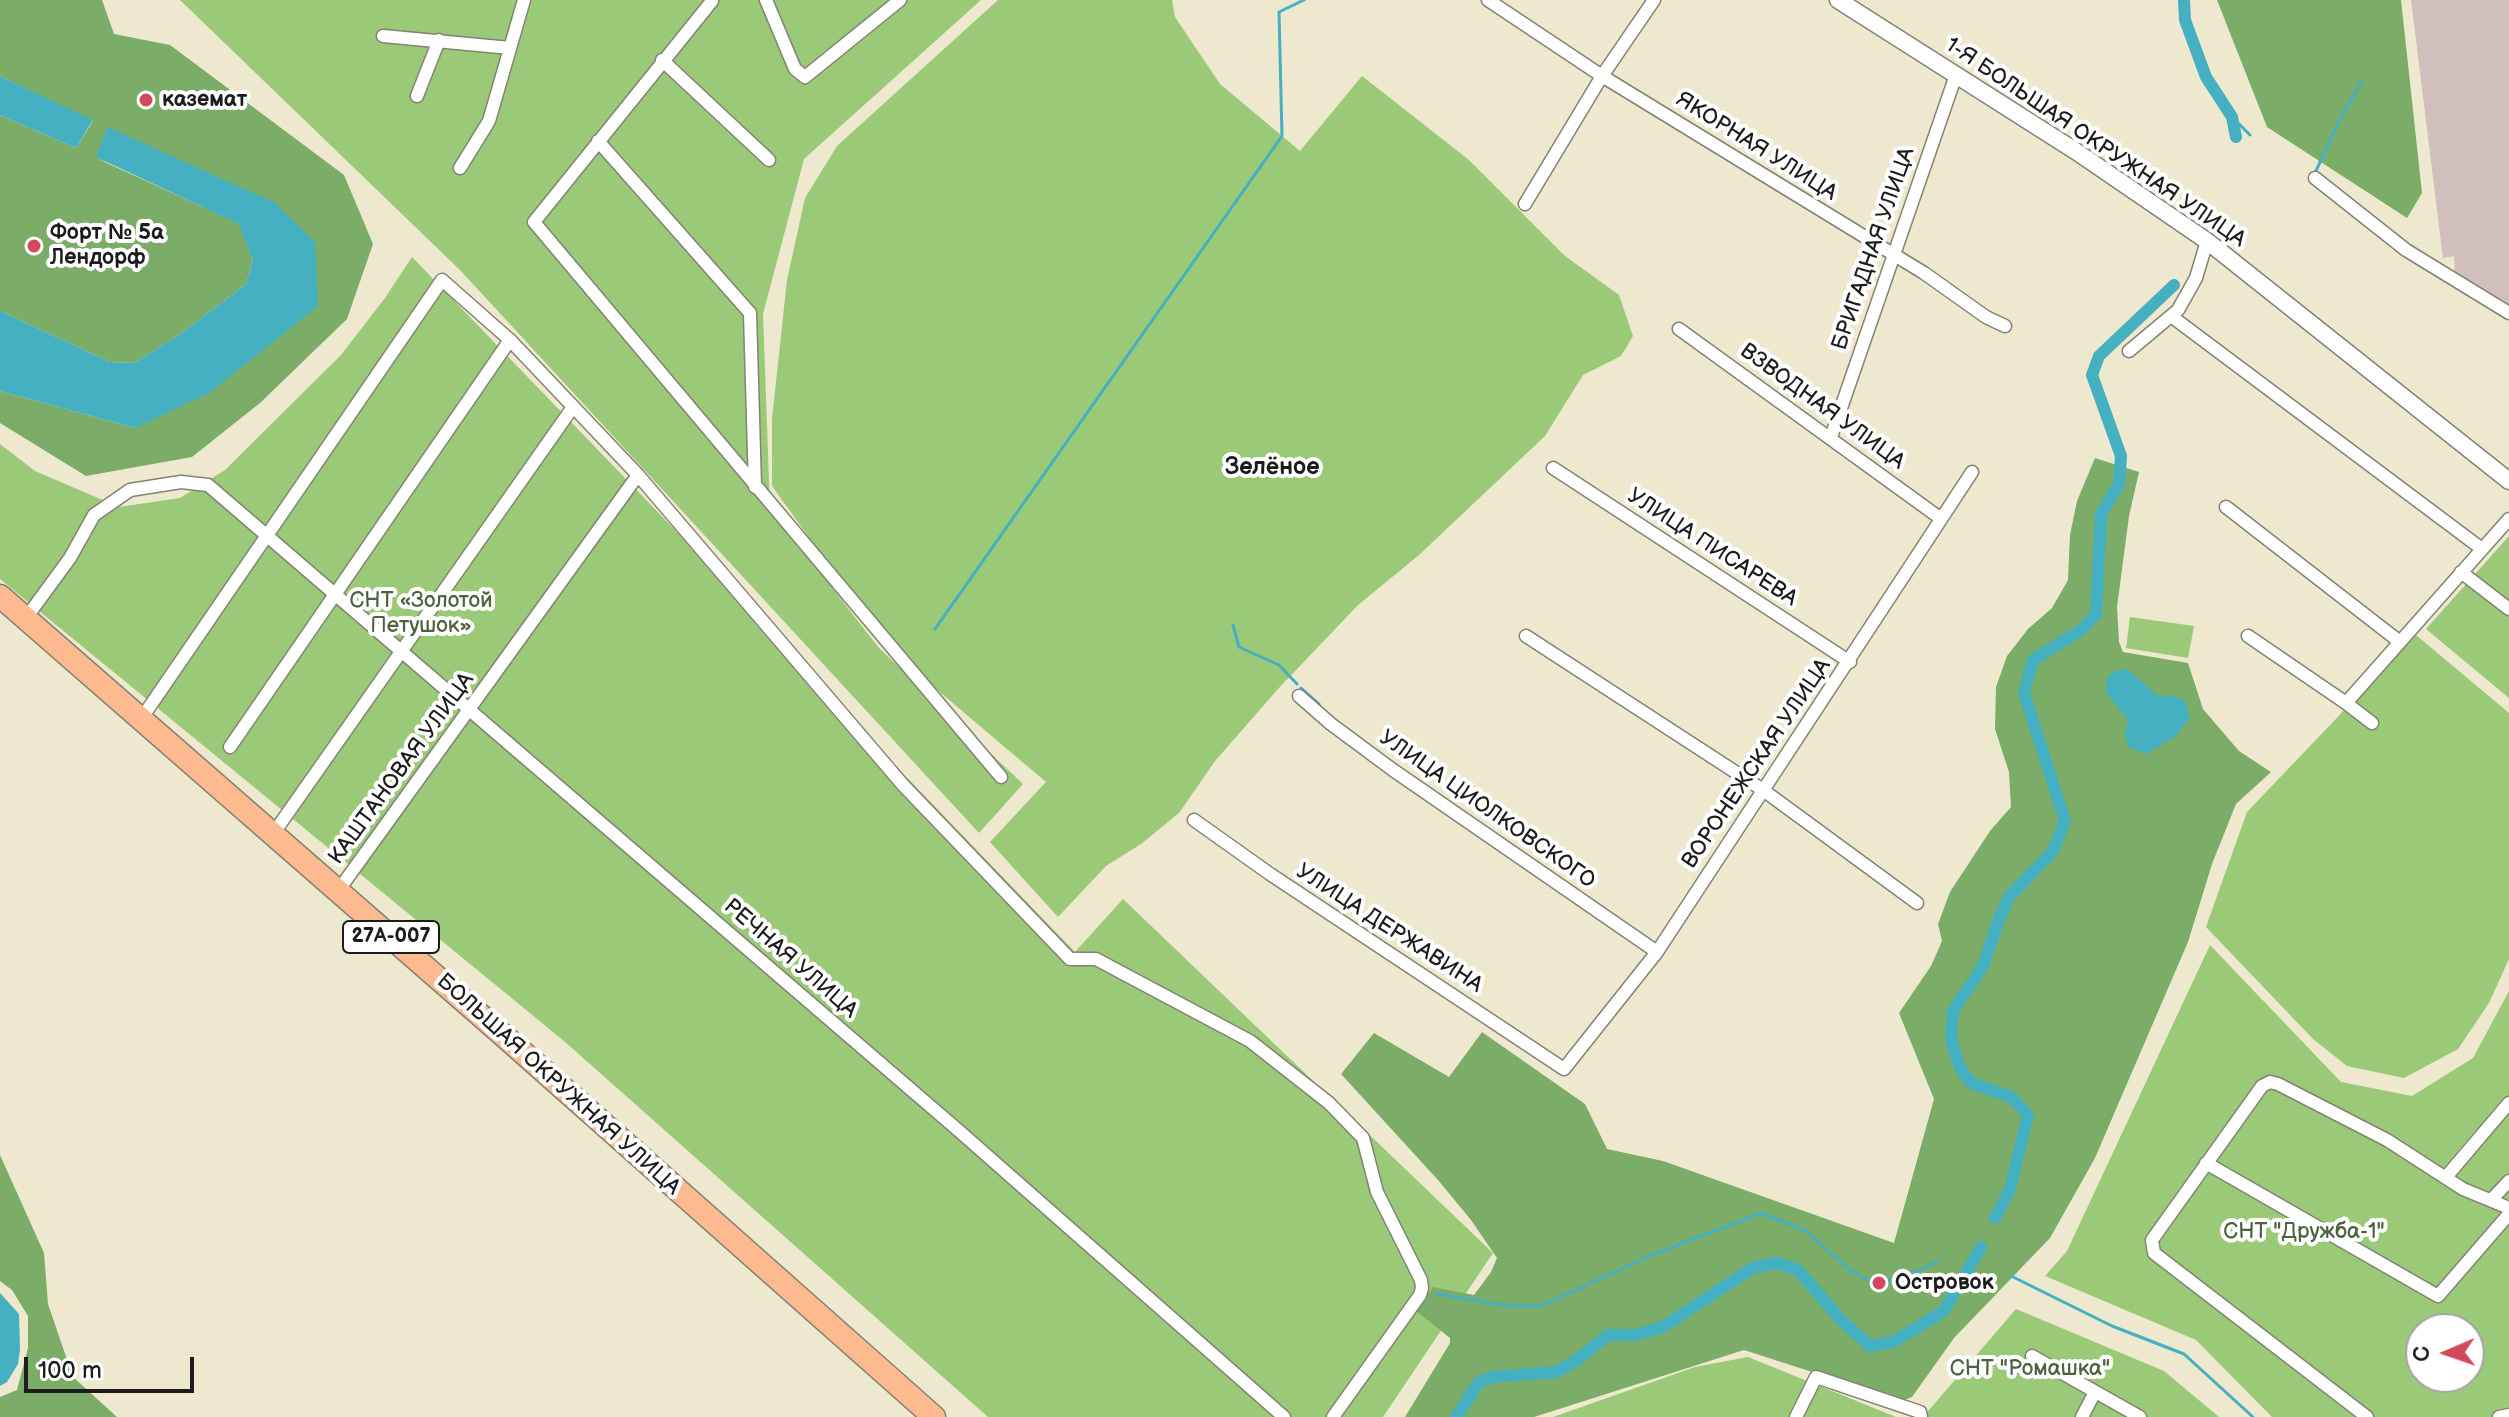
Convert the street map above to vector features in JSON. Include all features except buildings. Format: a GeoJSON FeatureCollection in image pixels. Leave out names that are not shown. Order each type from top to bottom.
{"type":"FeatureCollection","features":[{"type":"Feature","properties":{"kind":"highway","name":"БОЛЬШАЯ ОКРУЖНАЯ УЛИЦА"},"geometry":{"type":"LineString","coordinates":[[0,596],[934,1417]]}},
{"type":"Feature","properties":{"kind":"street"},"geometry":{"type":"LineString","coordinates":[[460,168],[489,121],[524,0]]}},
{"type":"Feature","properties":{"kind":"street"},"geometry":{"type":"LineString","coordinates":[[704,0],[723,0]]}},
{"type":"Feature","properties":{"kind":"street"},"geometry":{"type":"LineString","coordinates":[[766,0],[795,69],[805,77],[900,0]]}},
{"type":"Feature","properties":{"kind":"street","name":"ЯКОРНАЯ УЛИЦА"},"geometry":{"type":"LineString","coordinates":[[1488,0],[1602,76],[2005,326]]}},
{"type":"Feature","properties":{"kind":"street"},"geometry":{"type":"LineString","coordinates":[[1525,204],[1602,76],[1654,0]]}},
{"type":"Feature","properties":{"kind":"street","name":"1-Я БОЛЬШАЯ ОКРУЖНАЯ УЛИЦА"},"geometry":{"type":"LineString","coordinates":[[1838,0],[2077,152],[2207,241],[2509,481]]}},
{"type":"Feature","properties":{"kind":"street"},"geometry":{"type":"LineString","coordinates":[[712,1],[534,222],[1001,777]]}},
{"type":"Feature","properties":{"kind":"street"},"geometry":{"type":"LineString","coordinates":[[383,36],[510,48]]}},
{"type":"Feature","properties":{"kind":"street"},"geometry":{"type":"LineString","coordinates":[[417,96],[439,40]]}},
{"type":"Feature","properties":{"kind":"street"},"geometry":{"type":"LineString","coordinates":[[662,60],[769,160]]}},
{"type":"Feature","properties":{"kind":"street","name":"БРИГАДНАЯ УЛИЦА"},"geometry":{"type":"LineString","coordinates":[[1831,437],[1956,75]]}},
{"type":"Feature","properties":{"kind":"street"},"geometry":{"type":"LineString","coordinates":[[598,141],[750,313],[755,487]]}},
{"type":"Feature","properties":{"kind":"street"},"geometry":{"type":"LineString","coordinates":[[2315,178],[2406,250],[2509,313]]}},
{"type":"Feature","properties":{"kind":"street"},"geometry":{"type":"LineString","coordinates":[[2129,351],[2178,310],[2196,278],[2207,241]]}},
{"type":"Feature","properties":{"kind":"street"},"geometry":{"type":"LineString","coordinates":[[148,709],[442,280],[510,340],[638,475],[903,785],[1070,959],[1096,959],[1250,1041],[1329,1103],[1363,1138],[1377,1192],[1421,1280],[1422,1288],[1333,1417]]}},
{"type":"Feature","properties":{"kind":"street"},"geometry":{"type":"LineString","coordinates":[[2171,316],[2482,549]]}},
{"type":"Feature","properties":{"kind":"street","name":"ВЗВОДНАЯ УЛИЦА"},"geometry":{"type":"LineString","coordinates":[[1679,329],[1940,518]]}},
{"type":"Feature","properties":{"kind":"street"},"geometry":{"type":"LineString","coordinates":[[230,747],[510,340]]}},
{"type":"Feature","properties":{"kind":"street"},"geometry":{"type":"LineString","coordinates":[[273,834],[573,407]]}},
{"type":"Feature","properties":{"kind":"street","name":"УЛИЦА ПИСАРЕВА"},"geometry":{"type":"LineString","coordinates":[[1553,468],[1850,662]]}},
{"type":"Feature","properties":{"kind":"street","name":"ВОРОНЕЖСКАЯ УЛИЦА"},"geometry":{"type":"LineString","coordinates":[[1564,1069],[1657,952],[1972,472]]}},
{"type":"Feature","properties":{"kind":"street","name":"КАШТАНОВАЯ УЛИЦА"},"geometry":{"type":"LineString","coordinates":[[338,891],[638,475]]}},
{"type":"Feature","properties":{"kind":"street","name":"РЕЧНАЯ УЛИЦА"},"geometry":{"type":"LineString","coordinates":[[26,618],[70,558],[94,515],[130,490],[181,482],[208,485],[946,1119],[1284,1417]]}},
{"type":"Feature","properties":{"kind":"street"},"geometry":{"type":"LineString","coordinates":[[2226,507],[2400,642]]}},
{"type":"Feature","properties":{"kind":"street"},"geometry":{"type":"LineString","coordinates":[[2346,703],[2509,519]]}},
{"type":"Feature","properties":{"kind":"street"},"geometry":{"type":"LineString","coordinates":[[2461,572],[2509,609]]}},
{"type":"Feature","properties":{"kind":"street"},"geometry":{"type":"LineString","coordinates":[[1526,636],[1763,790],[1917,903]]}},
{"type":"Feature","properties":{"kind":"street"},"geometry":{"type":"LineString","coordinates":[[2248,636],[2372,723]]}},
{"type":"Feature","properties":{"kind":"street","name":"УЛИЦА ЦИОЛКОВСКОГО"},"geometry":{"type":"LineString","coordinates":[[1299,696],[1393,770],[1657,952]]}},
{"type":"Feature","properties":{"kind":"street","name":"УЛИЦА ДЕРЖАВИНА"},"geometry":{"type":"LineString","coordinates":[[1194,820],[1564,1069]]}},
{"type":"Feature","properties":{"kind":"street"},"geometry":{"type":"LineString","coordinates":[[2206,1163],[2438,1296],[2509,1211],[2492,1199],[2463,1189],[2387,1140],[2270,1082],[2262,1086],[2206,1163],[2152,1240],[2154,1253],[2367,1417]]}},
{"type":"Feature","properties":{"kind":"street"},"geometry":{"type":"LineString","coordinates":[[2446,1177],[2509,1103]]}},
{"type":"Feature","properties":{"kind":"street"},"geometry":{"type":"LineString","coordinates":[[2492,1199],[2509,1181]]}},
{"type":"Feature","properties":{"kind":"street"},"geometry":{"type":"LineString","coordinates":[[2032,1356],[2140,1417]]}},
{"type":"Feature","properties":{"kind":"street"},"geometry":{"type":"LineString","coordinates":[[1796,1417],[1816,1377],[1920,1412],[1921,1417]]}},
{"type":"Feature","properties":{"kind":"street"},"geometry":{"type":"LineString","coordinates":[[2082,1417],[2095,1392]]}},
{"type":"Feature","properties":{"kind":"street"},"geometry":{"type":"LineString","coordinates":[[2499,1417],[2509,1415]]}},
{"type":"Feature","properties":{"kind":"shaded area"},"geometry":{"type":"Polygon","coordinates":[[[2411,0],[2509,0],[2509,310],[2455,279],[2454,256],[2443,258],[2411,0]]]}},
{"type":"Feature","properties":{"kind":"green space"},"geometry":{"type":"Polygon","coordinates":[[[0,0],[102,0],[114,34],[170,45],[344,175],[373,244],[347,319],[260,403],[192,457],[86,476],[0,423],[0,391],[135,428],[315,242],[96,158],[240,224],[253,261],[246,284],[182,333],[134,363],[110,362],[0,311],[0,115],[76,148],[93,121],[0,76],[0,0]]]}},
{"type":"Feature","properties":{"kind":"green space"},"geometry":{"type":"Polygon","coordinates":[[[180,0],[981,0],[804,159],[763,314],[770,508],[879,648],[1023,784],[979,833],[461,271],[180,0]]]}},
{"type":"Feature","properties":{"kind":"green space"},"geometry":{"type":"Polygon","coordinates":[[[998,0],[1172,0],[1175,17],[1220,84],[1300,151],[1362,76],[1469,160],[1565,256],[1619,295],[1633,336],[1621,356],[1583,375],[1545,436],[1419,555],[1358,605],[1278,689],[1215,761],[1179,813],[1141,844],[1106,866],[1058,917],[990,842],[1046,782],[935,688],[893,646],[841,582],[772,486],[772,419],[787,280],[805,198],[837,146],[998,0]]]}},
{"type":"Feature","properties":{"kind":"green space"},"geometry":{"type":"Polygon","coordinates":[[[2217,0],[2401,0],[2422,193],[2407,218],[2267,127],[2217,0]]]}},
{"type":"Feature","properties":{"kind":"green space","name":"СНТ «Золотой Петушок»"},"geometry":{"type":"Polygon","coordinates":[[[412,257],[756,614],[812,679],[1075,952],[1123,899],[1493,1253],[1383,1417],[988,1417],[564,1041],[0,579],[0,444],[35,471],[119,507],[180,498],[225,470],[341,355],[412,257]]]}},
{"type":"Feature","properties":{"kind":"green space"},"geometry":{"type":"Polygon","coordinates":[[[2095,458],[2139,472],[2129,516],[2117,607],[2119,642],[2123,652],[2188,663],[2203,709],[2239,751],[2271,772],[2236,804],[2212,864],[2188,942],[2095,1158],[2050,1238],[1954,1338],[1912,1397],[1902,1401],[1744,1350],[1534,1417],[1405,1417],[1450,1343],[1450,1338],[1416,1311],[1433,1287],[1474,1295],[1497,1258],[1438,1180],[1341,1074],[1374,1033],[1449,1077],[1482,1032],[1585,1104],[1607,1149],[1663,1161],[1894,1243],[1934,1099],[1899,1013],[1931,966],[1942,941],[1938,924],[1950,892],[1990,831],[2011,807],[2009,772],[1995,729],[1996,687],[2007,656],[2028,629],[2052,608],[2068,580],[2070,535],[2077,501],[2095,458]]]}},
{"type":"Feature","properties":{"kind":"green space"},"geometry":{"type":"Polygon","coordinates":[[[2509,536],[2509,698],[2426,629],[2509,536]]]}},
{"type":"Feature","properties":{"kind":"green space"},"geometry":{"type":"Polygon","coordinates":[[[2130,617],[2194,626],[2188,658],[2126,648],[2130,617]]]}},
{"type":"Feature","properties":{"kind":"green space"},"geometry":{"type":"Polygon","coordinates":[[[2416,635],[2509,713],[2509,959],[2489,1003],[2458,1049],[2404,1078],[2347,1066],[2313,1039],[2206,927],[2247,812],[2416,635]]]}},
{"type":"Feature","properties":{"kind":"green space","name":"СНТ \"Дружба-1\""},"geometry":{"type":"Polygon","coordinates":[[[2210,945],[2341,1082],[2412,1096],[2473,1058],[2509,991],[2509,1417],[2272,1417],[2196,1340],[2045,1276],[2067,1251],[2210,945]]]}},
{"type":"Feature","properties":{"kind":"green space"},"geometry":{"type":"Polygon","coordinates":[[[0,1155],[44,1253],[48,1304],[73,1377],[117,1417],[0,1417],[0,1397],[17,1390],[28,1348],[28,1316],[12,1290],[0,1281],[0,1155]]]}},
{"type":"Feature","properties":{"kind":"green space","name":"СНТ \"Ромашка\""},"geometry":{"type":"Polygon","coordinates":[[[2016,1309],[2164,1371],[2219,1417],[1923,1417],[2016,1309]]]}},
{"type":"Feature","properties":{"kind":"green space","name":"СНТ \"Ромашка\""},"geometry":{"type":"Polygon","coordinates":[[[1748,1357],[1896,1417],[1553,1417],[1695,1367],[1748,1357]]]}},
{"type":"Feature","properties":{"kind":"water"},"geometry":{"type":"Polygon","coordinates":[[[0,76],[93,120],[76,148],[0,115],[0,76]]]}},
{"type":"Feature","properties":{"kind":"water"},"geometry":{"type":"Polygon","coordinates":[[[108,127],[275,203],[315,242],[318,306],[209,393],[135,428],[0,391],[0,311],[110,362],[134,363],[182,333],[246,284],[253,261],[239,224],[96,157],[108,127]]]}},
{"type":"Feature","properties":{"kind":"water"},"geometry":{"type":"Polygon","coordinates":[[[2127,669],[2158,696],[2174,696],[2185,701],[2190,717],[2176,736],[2146,754],[2129,747],[2125,735],[2128,720],[2105,691],[2108,676],[2127,669]]]}},
{"type":"Feature","properties":{"kind":"water"},"geometry":{"type":"Polygon","coordinates":[[[0,1293],[19,1314],[20,1349],[18,1364],[7,1382],[0,1386],[0,1293]]]}},
{"type":"Feature","properties":{"kind":"waterway"},"geometry":{"type":"LineString","coordinates":[[935,629],[1282,136],[1279,12],[1304,0]]}},
{"type":"Feature","properties":{"kind":"waterway"},"geometry":{"type":"LineString","coordinates":[[2184,0],[2185,20],[2206,77],[2232,117],[2236,137]]}},
{"type":"Feature","properties":{"kind":"waterway"},"geometry":{"type":"LineString","coordinates":[[2315,173],[2362,81]]}},
{"type":"Feature","properties":{"kind":"waterway"},"geometry":{"type":"LineString","coordinates":[[2232,117],[2250,135]]}},
{"type":"Feature","properties":{"kind":"waterway"},"geometry":{"type":"LineString","coordinates":[[1995,1218],[2010,1189],[2028,1115],[2011,1097],[1971,1083],[1960,1068],[1951,1040],[1953,1011],[1983,966],[2009,897],[2053,851],[2065,821],[2024,693],[2033,660],[2081,630],[2096,614],[2101,514],[2119,484],[2121,456],[2092,375],[2099,356],[2174,285]]}},
{"type":"Feature","properties":{"kind":"waterway"},"geometry":{"type":"LineString","coordinates":[[1233,625],[1239,647],[1279,665],[1297,684]]}},
{"type":"Feature","properties":{"kind":"waterway"},"geometry":{"type":"LineString","coordinates":[[1301,688],[1319,704]]}},
{"type":"Feature","properties":{"kind":"waterway"},"geometry":{"type":"LineString","coordinates":[[1437,1294],[1510,1306],[1541,1306],[1652,1255],[1761,1213],[1806,1231],[1850,1270],[1874,1283],[1902,1278],[1937,1262]]}},
{"type":"Feature","properties":{"kind":"waterway"},"geometry":{"type":"LineString","coordinates":[[1456,1417],[1479,1382],[1493,1377],[1556,1372],[1608,1335],[1636,1335],[1663,1327],[1754,1267],[1777,1263],[1798,1270],[1840,1319],[1870,1346],[1893,1342],[1944,1311],[1981,1247]]}},
{"type":"Feature","properties":{"kind":"waterway"},"geometry":{"type":"LineString","coordinates":[[2011,1276],[2112,1326],[2184,1354],[2253,1417]]}},
{"type":"Feature","properties":{"kind":"place","name":"каземат"},"geometry":{"type":"Point","coordinates":[146,100]}},
{"type":"Feature","properties":{"kind":"place","name":"Форт № 5а Лендорф"},"geometry":{"type":"Point","coordinates":[34,246]}},
{"type":"Feature","properties":{"kind":"place","name":"Островок"},"geometry":{"type":"Point","coordinates":[1879,1283]}},
{"type":"Feature","properties":{"kind":"district","name":"Зелёное"},"geometry":{"type":"Point","coordinates":[1272,468]}}]}
